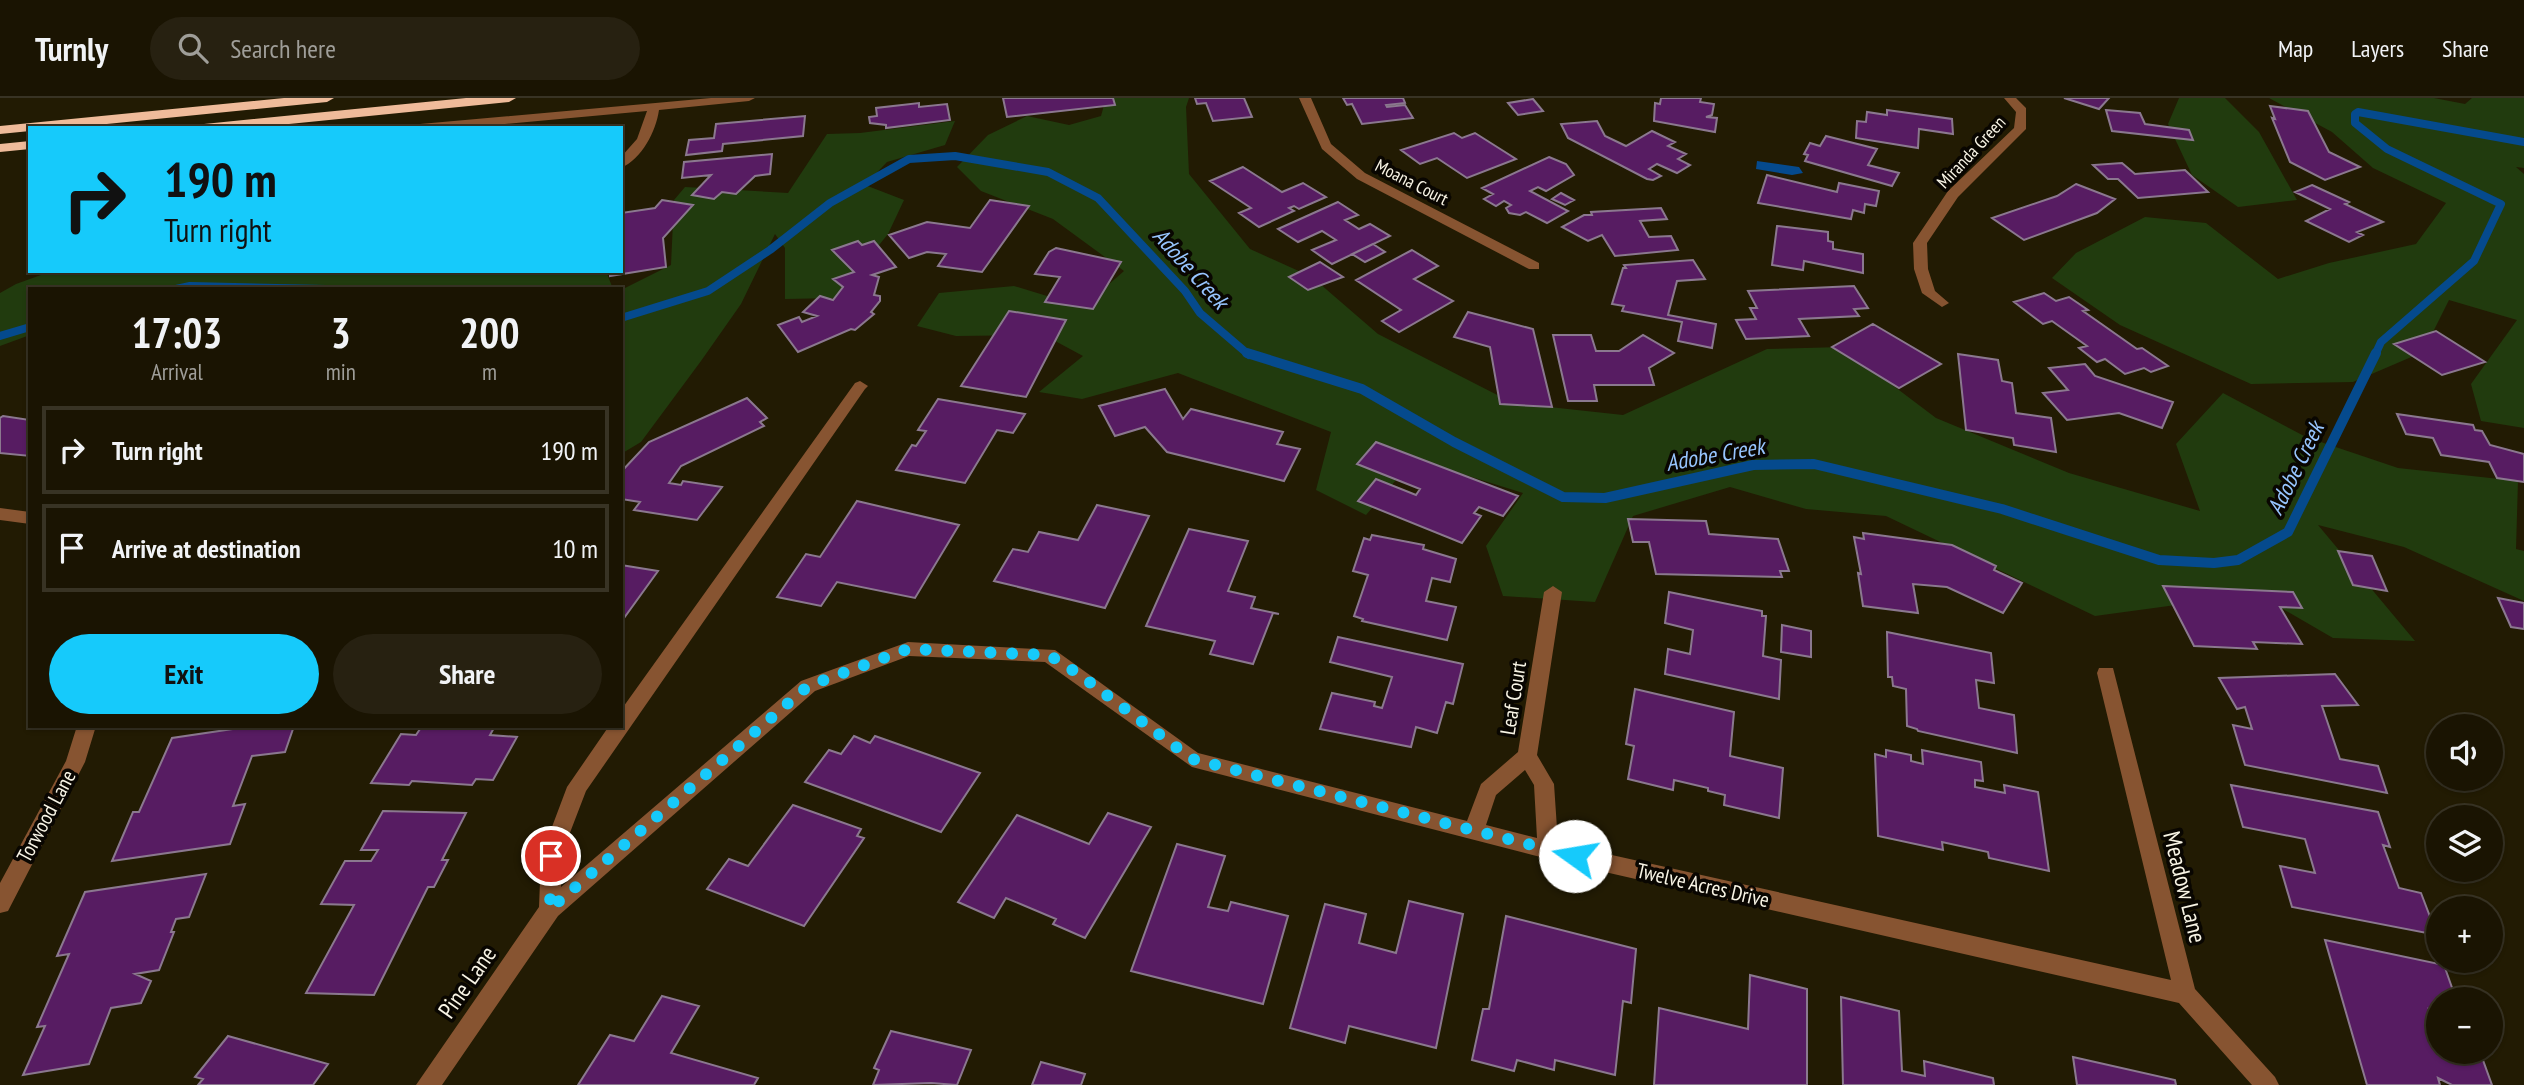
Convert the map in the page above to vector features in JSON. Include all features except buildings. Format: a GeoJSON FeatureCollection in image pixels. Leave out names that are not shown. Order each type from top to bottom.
{"type":"FeatureCollection","features":[{"type":"Feature","properties":{"kind":"highway"},"geometry":{"type":"LineString","coordinates":[[41,126],[327,98]]}},
{"type":"Feature","properties":{"kind":"highway"},"geometry":{"type":"LineString","coordinates":[[224,126],[509,98]]}},
{"type":"Feature","properties":{"kind":"highway"},"geometry":{"type":"LineString","coordinates":[[0,130],[28,127]]}},
{"type":"Feature","properties":{"kind":"highway"},"geometry":{"type":"LineString","coordinates":[[0,148],[28,145]]}},
{"type":"Feature","properties":{"kind":"street"},"geometry":{"type":"LineString","coordinates":[[443,126],[749,98]]}},
{"type":"Feature","properties":{"kind":"street","name":"Moana Court"},"geometry":{"type":"LineString","coordinates":[[1305,98],[1326,146],[1361,176],[1534,266]]}},
{"type":"Feature","properties":{"kind":"street","name":"Miranda Green"},"geometry":{"type":"LineString","coordinates":[[1942,303],[1929,293],[1921,269],[1920,243],[1953,194],[2020,129],[2022,111],[2010,98]]}},
{"type":"Feature","properties":{"kind":"street"},"geometry":{"type":"LineString","coordinates":[[623,162],[634,154],[652,122],[653,108]]}},
{"type":"Feature","properties":{"kind":"street"},"geometry":{"type":"LineString","coordinates":[[623,722],[860,386]]}},
{"type":"Feature","properties":{"kind":"street"},"geometry":{"type":"LineString","coordinates":[[0,514],[28,518]]}},
{"type":"Feature","properties":{"kind":"street","name":"Leaf Court"},"geometry":{"type":"LineString","coordinates":[[1548,850],[1544,785],[1527,756],[1553,592]]}},
{"type":"Feature","properties":{"kind":"street","name":"Twelve Acres Drive"},"geometry":{"type":"LineString","coordinates":[[550,909],[808,686],[908,649],[1049,655],[1192,759],[1548,850],[2185,994]]}},
{"type":"Feature","properties":{"kind":"street","name":"Meadow Lane"},"geometry":{"type":"LineString","coordinates":[[2106,673],[2185,994],[2267,1085]]}},
{"type":"Feature","properties":{"kind":"street","name":"Torwood Lane"},"geometry":{"type":"LineString","coordinates":[[0,904],[75,762],[87,728]]}},
{"type":"Feature","properties":{"kind":"street"},"geometry":{"type":"LineString","coordinates":[[550,909],[551,856],[577,787],[619,728]]}},
{"type":"Feature","properties":{"kind":"street"},"geometry":{"type":"LineString","coordinates":[[1474,831],[1488,790],[1527,756]]}},
{"type":"Feature","properties":{"kind":"street","name":"Pine Lane"},"geometry":{"type":"LineString","coordinates":[[428,1085],[550,909]]}},
{"type":"Feature","properties":{"kind":"green space"},"geometry":{"type":"Polygon","coordinates":[[[1106,98],[1189,98],[1186,107],[1189,174],[1250,249],[1312,277],[1378,334],[1513,403],[1623,415],[1767,349],[1842,347],[1936,418],[2069,473],[2200,511],[2176,444],[2223,393],[2306,437],[2398,468],[2518,481],[2516,549],[2524,551],[2524,601],[2404,547],[2318,525],[2415,641],[2333,638],[2257,594],[2095,616],[1886,516],[1806,509],[1730,487],[1633,516],[1595,602],[1503,596],[1486,546],[1523,493],[1414,459],[1366,515],[1316,490],[1331,432],[1178,373],[1082,399],[1039,392],[1083,356],[1044,335],[956,336],[917,326],[939,293],[1014,286],[1083,307],[1124,271],[1053,219],[981,191],[957,167],[988,135],[1027,116],[1069,125],[1101,116],[1106,98]]]}},
{"type":"Feature","properties":{"kind":"green space"},"geometry":{"type":"Polygon","coordinates":[[[2179,98],[2225,98],[2259,132],[2297,200],[2238,207],[2192,175],[2168,124],[2179,98]]]}},
{"type":"Feature","properties":{"kind":"green space"},"geometry":{"type":"Polygon","coordinates":[[[2269,98],[2434,98],[2465,104],[2472,98],[2524,98],[2524,168],[2516,167],[2524,174],[2524,428],[2481,421],[2471,384],[2517,320],[2449,300],[2423,352],[2353,382],[2251,384],[2120,325],[2052,278],[2076,253],[2145,217],[2206,223],[2278,279],[2329,263],[2416,244],[2446,203],[2373,168],[2332,132],[2269,98]]]}},
{"type":"Feature","properties":{"kind":"green space"},"geometry":{"type":"Polygon","coordinates":[[[955,121],[945,145],[887,162],[865,185],[904,200],[888,234],[836,298],[785,299],[785,248],[775,234],[741,304],[641,442],[623,453],[623,289],[671,265],[674,200],[685,187],[788,193],[827,134],[860,133],[955,121]]]}},
{"type":"Feature","properties":{"kind":"green space"},"geometry":{"type":"Polygon","coordinates":[[[46,273],[607,273],[612,287],[28,287],[28,336],[0,346],[0,293],[46,273]]]}},
{"type":"Feature","properties":{"kind":"water"},"geometry":{"type":"Polygon","coordinates":[[[1757,161],[1799,167],[1803,173],[1792,175],[1756,169],[1757,161]]]}},
{"type":"Feature","properties":{"kind":"waterway","name":"Adobe Creek"},"geometry":{"type":"LineString","coordinates":[[2375,355],[2381,342],[2474,261],[2501,204],[2387,149],[2355,123],[2355,114],[2358,112],[2524,142]]}},
{"type":"Feature","properties":{"kind":"waterway","name":"Adobe Creek"},"geometry":{"type":"LineString","coordinates":[[623,317],[708,291],[770,250],[830,203],[909,159],[955,156],[1048,172],[1098,198],[1185,291],[1200,313],[1249,355]]}},
{"type":"Feature","properties":{"kind":"waterway","name":"Adobe Creek"},"geometry":{"type":"LineString","coordinates":[[185,287],[235,287]]}},
{"type":"Feature","properties":{"kind":"waterway","name":"Adobe Creek"},"geometry":{"type":"LineString","coordinates":[[0,336],[28,328]]}},
{"type":"Feature","properties":{"kind":"waterway","name":"Adobe Creek"},"geometry":{"type":"LineString","coordinates":[[1247,353],[1362,389],[1454,442],[1563,497],[1605,498],[1753,465],[1814,464],[2002,509],[2159,560],[2214,563],[2238,560],[2288,532],[2376,353]]}},
{"type":"Feature","properties":{"kind":"route"},"geometry":{"type":"LineString","coordinates":[[551,856],[550,909],[808,686],[908,649],[1049,655],[1192,759],[1575,856]]}}]}
